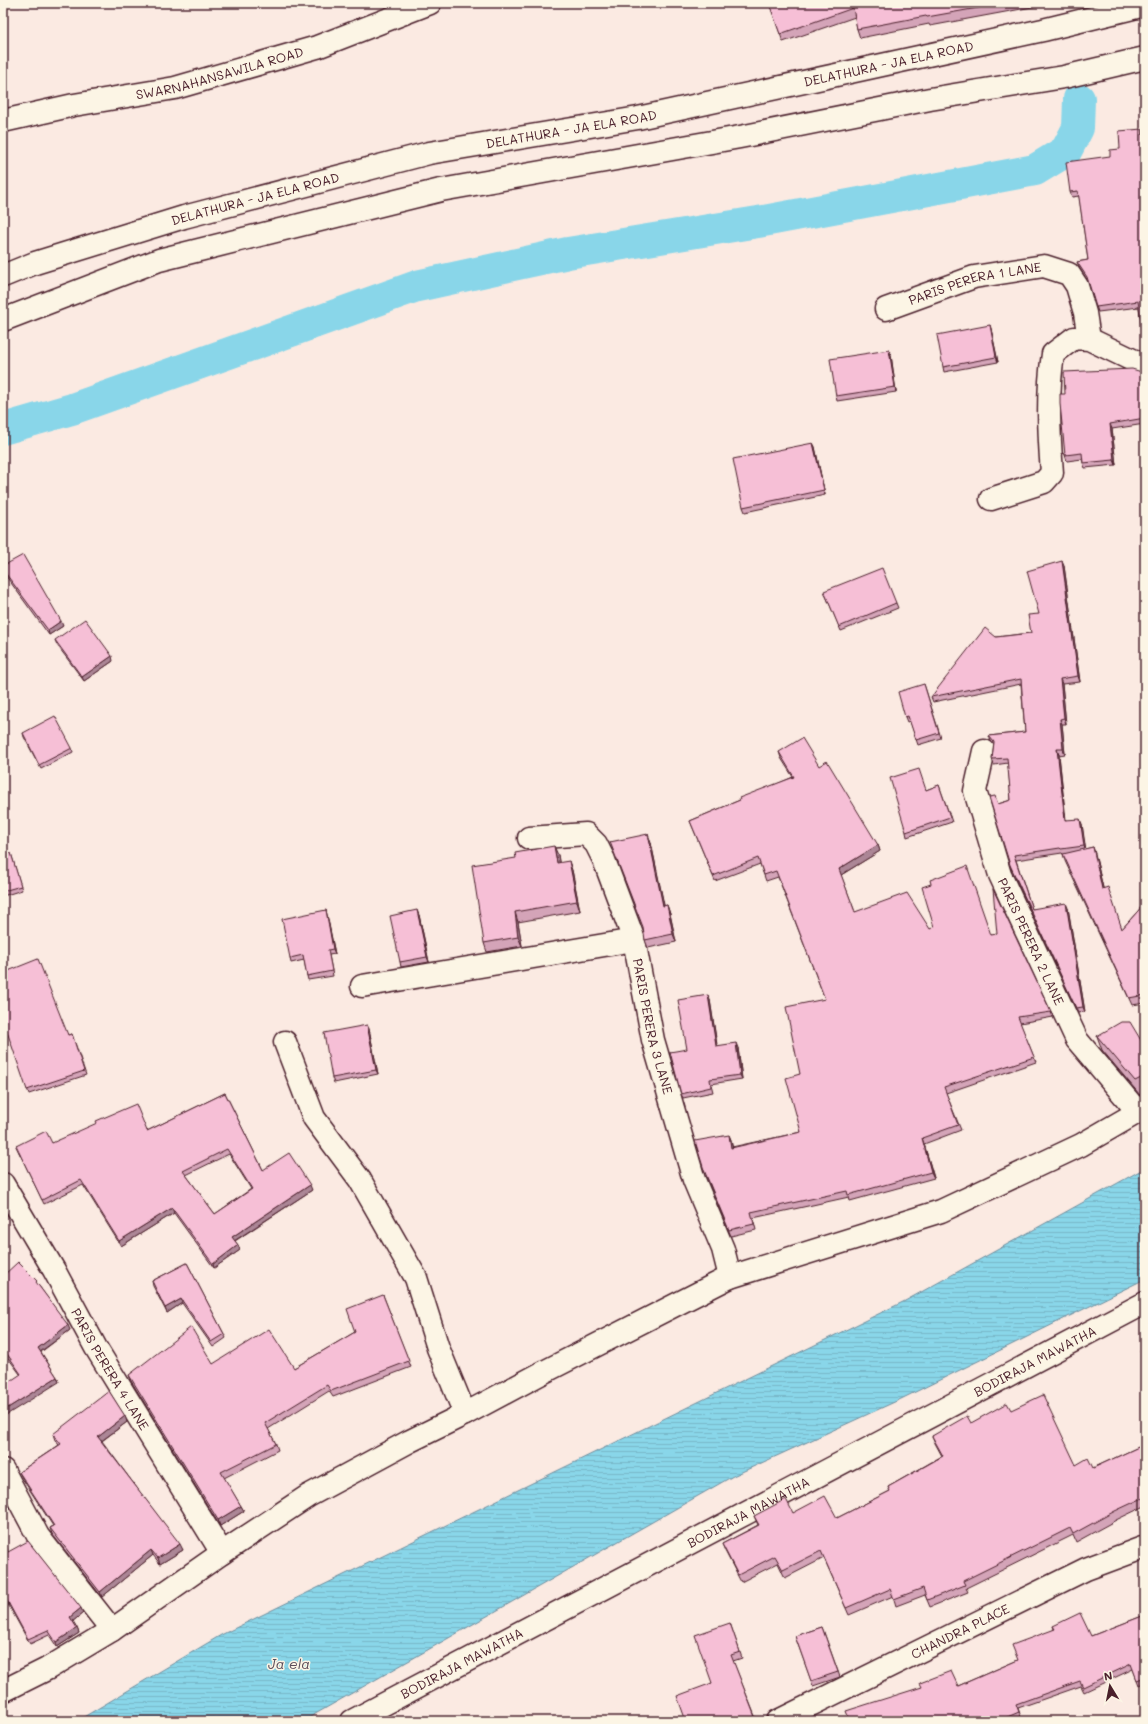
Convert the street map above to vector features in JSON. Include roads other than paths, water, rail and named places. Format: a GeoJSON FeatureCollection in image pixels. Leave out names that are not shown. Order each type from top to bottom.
{"type":"FeatureCollection","features":[{"type":"Feature","properties":{"kind":"street","name":"SWARNAHANSAWILA ROAD"},"geometry":{"type":"LineString","coordinates":[[3,122],[74,105],[175,88],[317,47],[430,3]]}},
{"type":"Feature","properties":{"kind":"street","name":"DELATHURA - JA ELA ROAD"},"geometry":{"type":"LineString","coordinates":[[3,276],[35,263],[184,217],[429,153],[646,116],[1035,31],[1145,4]]}},
{"type":"Feature","properties":{"kind":"street"},"geometry":{"type":"LineString","coordinates":[[3,320],[159,260],[441,190],[740,137],[930,99],[1064,77],[1145,58]]}},
{"type":"Feature","properties":{"kind":"street","name":"PARIS PERERA 1 LANE"},"geometry":{"type":"LineString","coordinates":[[886,309],[974,277],[1044,266],[1068,274],[1077,286],[1085,313],[1089,339]]}},
{"type":"Feature","properties":{"kind":"street"},"geometry":{"type":"LineString","coordinates":[[990,499],[1044,482],[1052,473],[1049,377],[1053,354],[1074,338],[1089,339],[1145,366]]}},
{"type":"Feature","properties":{"kind":"street","name":"PARIS PERERA 2 LANE"},"geometry":{"type":"LineString","coordinates":[[984,751],[975,791],[1000,875],[1077,1040],[1141,1109]]}},
{"type":"Feature","properties":{"kind":"street","name":"PARIS PERERA 3 LANE"},"geometry":{"type":"LineString","coordinates":[[529,838],[586,834],[596,844],[604,860],[634,940],[653,1040],[694,1180],[723,1250],[730,1278]]}},
{"type":"Feature","properties":{"kind":"street"},"geometry":{"type":"LineString","coordinates":[[362,986],[634,940]]}},
{"type":"Feature","properties":{"kind":"street"},"geometry":{"type":"LineString","coordinates":[[285,1042],[314,1118],[360,1180],[416,1278],[438,1348],[465,1414]]}},
{"type":"Feature","properties":{"kind":"street"},"geometry":{"type":"LineString","coordinates":[[3,1692],[47,1669],[112,1630],[222,1553],[308,1496],[410,1441],[540,1374],[730,1278],[941,1211],[1081,1145],[1141,1109]]}},
{"type":"Feature","properties":{"kind":"street","name":"PARIS PERERA 4 LANE"},"geometry":{"type":"LineString","coordinates":[[3,1184],[54,1270],[96,1348],[222,1553]]}},
{"type":"Feature","properties":{"kind":"street","name":"BODIRAJA MAWATHA"},"geometry":{"type":"LineString","coordinates":[[352,1721],[1145,1303]]}},
{"type":"Feature","properties":{"kind":"street"},"geometry":{"type":"LineString","coordinates":[[3,1470],[38,1536],[112,1630]]}},
{"type":"Feature","properties":{"kind":"street","name":"CHANDRA PLACE"},"geometry":{"type":"LineString","coordinates":[[778,1721],[1086,1569],[1145,1547]]}},
{"type":"Feature","properties":{"kind":"water","name":"Ja ela"},"geometry":{"type":"Polygon","coordinates":[[[1145,1168],[1145,1279],[901,1399],[733,1476],[303,1721],[77,1721],[221,1635],[905,1301],[1145,1168]]]}},
{"type":"Feature","properties":{"kind":"waterway"},"geometry":{"type":"LineString","coordinates":[[3,429],[72,409],[417,286],[568,253],[758,222],[1035,170],[1066,151],[1078,128],[1079,99]]}}]}
